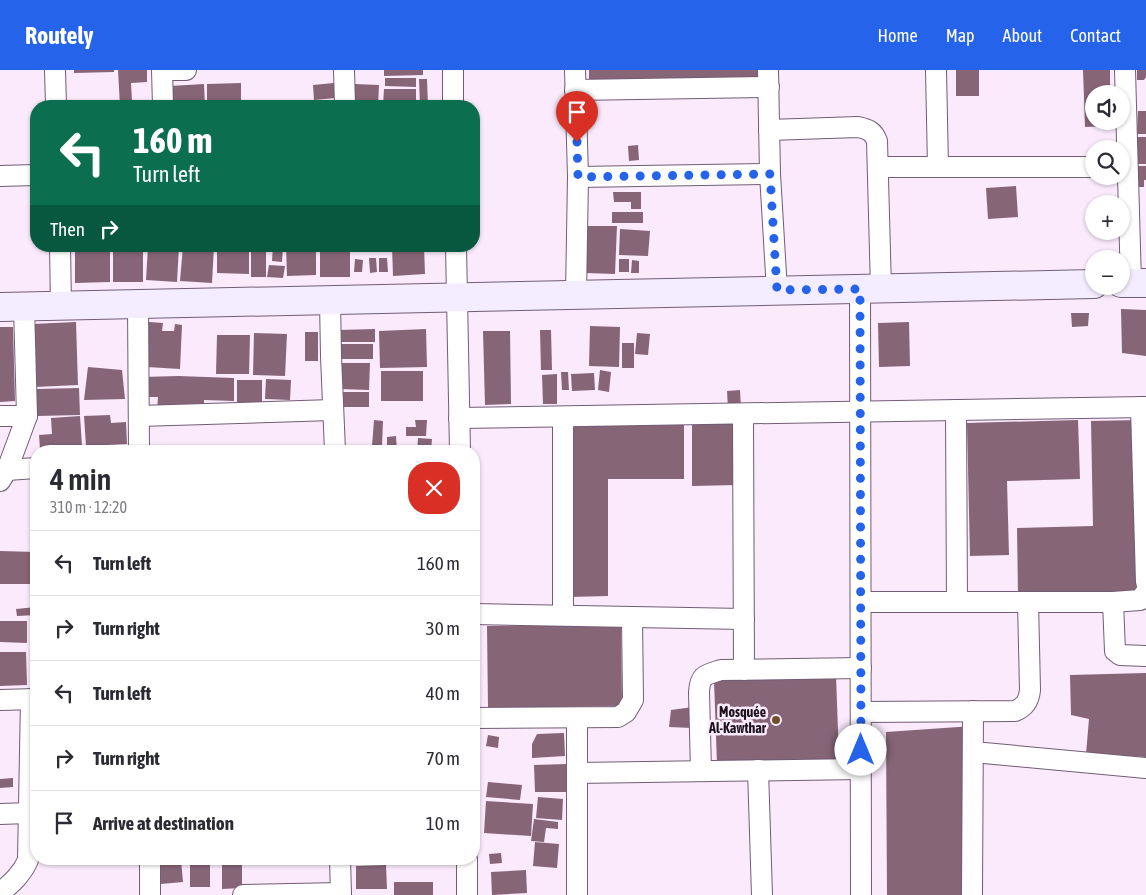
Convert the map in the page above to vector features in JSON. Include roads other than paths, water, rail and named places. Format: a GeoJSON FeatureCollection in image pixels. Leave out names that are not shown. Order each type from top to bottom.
{"type":"FeatureCollection","features":[{"type":"Feature","properties":{"kind":"street"},"geometry":{"type":"LineString","coordinates":[[56,70],[56,100]]}},
{"type":"Feature","properties":{"kind":"street"},"geometry":{"type":"LineString","coordinates":[[163,100],[162,70],[186,70]]}},
{"type":"Feature","properties":{"kind":"street"},"geometry":{"type":"LineString","coordinates":[[344,70],[345,100]]}},
{"type":"Feature","properties":{"kind":"street"},"geometry":{"type":"LineString","coordinates":[[453,70],[453,100]]}},
{"type":"Feature","properties":{"kind":"street"},"geometry":{"type":"LineString","coordinates":[[936,70],[938,167]]}},
{"type":"Feature","properties":{"kind":"street"},"geometry":{"type":"LineString","coordinates":[[1124,140],[1125,70]]}},
{"type":"Feature","properties":{"kind":"street"},"geometry":{"type":"LineString","coordinates":[[576,295],[578,177],[575,80],[768,79],[770,174],[777,290]]}},
{"type":"Feature","properties":{"kind":"street"},"geometry":{"type":"LineString","coordinates":[[769,130],[858,127],[874,133],[877,141],[878,167],[871,289],[860,414],[861,895]]}},
{"type":"Feature","properties":{"kind":"street"},"geometry":{"type":"LineString","coordinates":[[878,167],[1085,167]]}},
{"type":"Feature","properties":{"kind":"street"},"geometry":{"type":"LineString","coordinates":[[0,176],[30,174]]}},
{"type":"Feature","properties":{"kind":"street"},"geometry":{"type":"LineString","coordinates":[[578,177],[770,174]]}},
{"type":"Feature","properties":{"kind":"street"},"geometry":{"type":"LineString","coordinates":[[1125,185],[1133,283]]}},
{"type":"Feature","properties":{"kind":"street"},"geometry":{"type":"LineString","coordinates":[[60,252],[61,306]]}},
{"type":"Feature","properties":{"kind":"street"},"geometry":{"type":"LineString","coordinates":[[456,252],[460,445]]}},
{"type":"Feature","properties":{"kind":"street"},"geometry":{"type":"LineString","coordinates":[[4,476],[27,416],[12,307],[1085,284]]}},
{"type":"Feature","properties":{"kind":"street"},"geometry":{"type":"LineString","coordinates":[[330,300],[335,445]]}},
{"type":"Feature","properties":{"kind":"street"},"geometry":{"type":"LineString","coordinates":[[138,304],[139,445]]}},
{"type":"Feature","properties":{"kind":"street"},"geometry":{"type":"LineString","coordinates":[[459,418],[860,414],[956,410],[1143,407],[1146,582]]}},
{"type":"Feature","properties":{"kind":"street"},"geometry":{"type":"LineString","coordinates":[[138,416],[333,410]]}},
{"type":"Feature","properties":{"kind":"street"},"geometry":{"type":"LineString","coordinates":[[956,410],[957,602]]}},
{"type":"Feature","properties":{"kind":"street"},"geometry":{"type":"LineString","coordinates":[[743,415],[744,670]]}},
{"type":"Feature","properties":{"kind":"street"},"geometry":{"type":"LineString","coordinates":[[0,416],[27,416]]}},
{"type":"Feature","properties":{"kind":"street"},"geometry":{"type":"LineString","coordinates":[[563,417],[563,615]]}},
{"type":"Feature","properties":{"kind":"street"},"geometry":{"type":"LineString","coordinates":[[4,476],[30,470]]}},
{"type":"Feature","properties":{"kind":"street"},"geometry":{"type":"LineString","coordinates":[[860,602],[1113,602],[1140,600],[1146,592]]}},
{"type":"Feature","properties":{"kind":"street"},"geometry":{"type":"LineString","coordinates":[[861,712],[1015,711],[1024,708],[1030,697],[1028,602]]}},
{"type":"Feature","properties":{"kind":"street"},"geometry":{"type":"LineString","coordinates":[[1113,602],[1115,650],[1120,656],[1146,656]]}},
{"type":"Feature","properties":{"kind":"street"},"geometry":{"type":"LineString","coordinates":[[480,614],[744,619]]}},
{"type":"Feature","properties":{"kind":"street"},"geometry":{"type":"LineString","coordinates":[[480,718],[618,717],[626,712],[633,700],[632,617]]}},
{"type":"Feature","properties":{"kind":"street"},"geometry":{"type":"LineString","coordinates":[[700,771],[700,682],[705,675],[721,670],[860,668]]}},
{"type":"Feature","properties":{"kind":"street"},"geometry":{"type":"LineString","coordinates":[[0,700],[30,699]]}},
{"type":"Feature","properties":{"kind":"street"},"geometry":{"type":"LineString","coordinates":[[972,895],[973,711]]}},
{"type":"Feature","properties":{"kind":"street"},"geometry":{"type":"LineString","coordinates":[[577,718],[577,895]]}},
{"type":"Feature","properties":{"kind":"street"},"geometry":{"type":"LineString","coordinates":[[973,752],[1146,768]]}},
{"type":"Feature","properties":{"kind":"street"},"geometry":{"type":"LineString","coordinates":[[577,773],[861,769]]}},
{"type":"Feature","properties":{"kind":"street"},"geometry":{"type":"LineString","coordinates":[[758,770],[762,895]]}},
{"type":"Feature","properties":{"kind":"street"},"geometry":{"type":"LineString","coordinates":[[0,893],[16,879],[28,860],[30,784]]}},
{"type":"Feature","properties":{"kind":"street"},"geometry":{"type":"LineString","coordinates":[[0,814],[29,813]]}},
{"type":"Feature","properties":{"kind":"street"},"geometry":{"type":"LineString","coordinates":[[150,865],[150,895]]}},
{"type":"Feature","properties":{"kind":"street"},"geometry":{"type":"LineString","coordinates":[[243,895],[341,894],[340,865]]}},
{"type":"Feature","properties":{"kind":"street"},"geometry":{"type":"LineString","coordinates":[[467,865],[468,895]]}},
{"type":"Feature","properties":{"kind":"place","name":"Mosquée Al-Kawthar"},"geometry":{"type":"Point","coordinates":[776,720]}}]}
